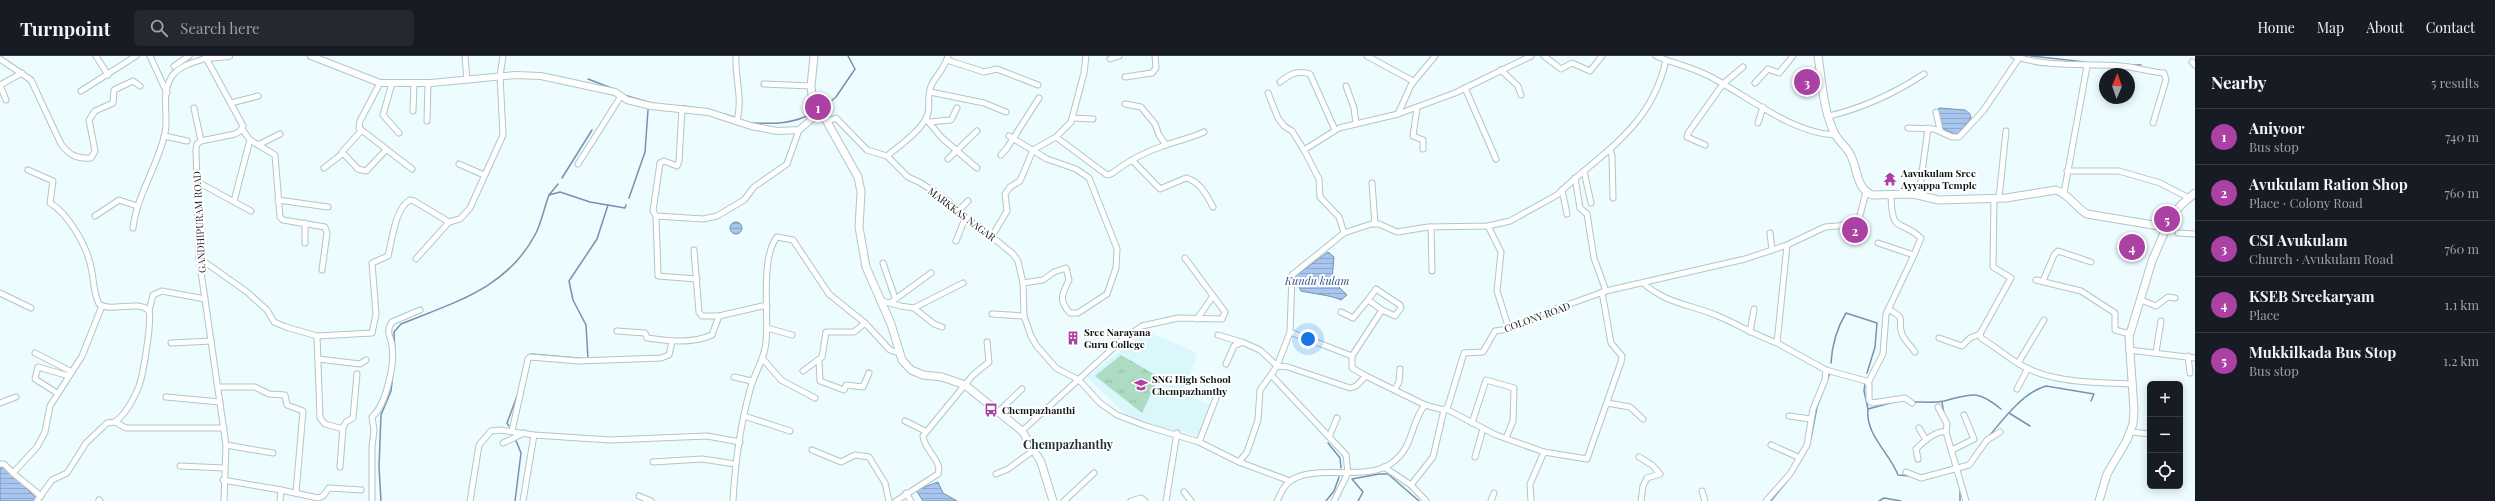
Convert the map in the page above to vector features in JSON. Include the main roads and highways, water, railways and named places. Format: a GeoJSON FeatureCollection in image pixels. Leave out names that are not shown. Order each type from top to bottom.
{"type":"FeatureCollection","features":[{"type":"Feature","properties":{"kind":"main road"},"geometry":{"type":"LineString","coordinates":[[814,56],[811,86],[812,95],[828,121],[858,177],[861,192],[859,227],[864,260],[879,300],[891,324],[902,360],[911,370],[923,375],[942,377],[966,385],[1022,431],[1041,462],[1053,501]]}},
{"type":"Feature","properties":{"kind":"main road"},"geometry":{"type":"LineString","coordinates":[[1818,56],[1829,116],[1835,135],[1851,155],[1860,184],[1866,192],[1872,195],[1919,195],[1939,200],[1997,198],[2047,190],[2056,190],[2064,193],[2078,209],[2087,214],[2165,227]]}},
{"type":"Feature","properties":{"kind":"main road"},"geometry":{"type":"LineString","coordinates":[[2099,501],[2107,474],[2131,432],[2134,416],[2133,384],[2129,350],[2130,334],[2140,300],[2165,227],[2181,205],[2195,193]]}},
{"type":"Feature","properties":{"kind":"water"},"geometry":{"type":"Polygon","coordinates":[[[1939,108],[1965,110],[1970,114],[1971,118],[1957,135],[1938,126],[1937,111],[1939,108]]]}},
{"type":"Feature","properties":{"kind":"water"},"geometry":{"type":"Polygon","coordinates":[[[736,222],[740,224],[742,228],[740,232],[736,234],[732,232],[730,228],[732,224],[736,222]]]}},
{"type":"Feature","properties":{"kind":"water","name":"Kundu kulam"},"geometry":{"type":"Polygon","coordinates":[[[1328,252],[1334,257],[1332,280],[1347,295],[1341,300],[1301,291],[1294,277],[1328,252]]]}},
{"type":"Feature","properties":{"kind":"water"},"geometry":{"type":"Polygon","coordinates":[[[2,464],[36,498],[34,501],[0,501],[0,465],[2,464]]]}},
{"type":"Feature","properties":{"kind":"water"},"geometry":{"type":"Polygon","coordinates":[[[938,482],[943,493],[957,501],[923,501],[916,490],[938,482]]]}},
{"type":"Feature","properties":{"kind":"waterway"},"geometry":{"type":"LineString","coordinates":[[823,108],[836,97],[855,69],[848,56]]}},
{"type":"Feature","properties":{"kind":"waterway"},"geometry":{"type":"LineString","coordinates":[[2031,56],[2085,62]]}},
{"type":"Feature","properties":{"kind":"waterway"},"geometry":{"type":"LineString","coordinates":[[2131,65],[2141,65]]}},
{"type":"Feature","properties":{"kind":"waterway"},"geometry":{"type":"LineString","coordinates":[[588,79],[614,89]]}},
{"type":"Feature","properties":{"kind":"waterway"},"geometry":{"type":"LineString","coordinates":[[624,95],[655,104]]}},
{"type":"Feature","properties":{"kind":"waterway"},"geometry":{"type":"LineString","coordinates":[[682,106],[691,107]]}},
{"type":"Feature","properties":{"kind":"waterway"},"geometry":{"type":"LineString","coordinates":[[629,198],[645,152],[648,110]]}},
{"type":"Feature","properties":{"kind":"waterway"},"geometry":{"type":"LineString","coordinates":[[753,123],[791,121],[806,117],[813,113]]}},
{"type":"Feature","properties":{"kind":"waterway"},"geometry":{"type":"LineString","coordinates":[[724,114],[734,117]]}},
{"type":"Feature","properties":{"kind":"waterway"},"geometry":{"type":"LineString","coordinates":[[562,178],[592,130]]}},
{"type":"Feature","properties":{"kind":"waterway"},"geometry":{"type":"LineString","coordinates":[[558,184],[549,195],[560,192],[590,202],[625,208],[626,205]]}},
{"type":"Feature","properties":{"kind":"waterway"},"geometry":{"type":"LineString","coordinates":[[381,501],[379,467],[381,415],[391,391],[395,356],[394,332],[401,324],[478,291],[511,267],[524,252],[536,233],[549,195]]}},
{"type":"Feature","properties":{"kind":"waterway"},"geometry":{"type":"LineString","coordinates":[[531,354],[588,359],[586,325],[573,300],[569,281],[597,239],[608,205]]}},
{"type":"Feature","properties":{"kind":"waterway"},"geometry":{"type":"LineString","coordinates":[[1831,363],[1832,349],[1840,324],[1846,313],[1877,323],[1875,347],[1867,373]]}},
{"type":"Feature","properties":{"kind":"waterway"},"geometry":{"type":"LineString","coordinates":[[1811,438],[1817,407],[1830,373]]}},
{"type":"Feature","properties":{"kind":"waterway"},"geometry":{"type":"LineString","coordinates":[[1865,383],[1864,391],[1868,409],[1894,402]]}},
{"type":"Feature","properties":{"kind":"waterway"},"geometry":{"type":"LineString","coordinates":[[1990,435],[2015,406],[2030,394],[2046,386],[2094,394],[2091,401]]}},
{"type":"Feature","properties":{"kind":"waterway"},"geometry":{"type":"LineString","coordinates":[[1915,402],[1941,402],[1961,396],[1974,395],[1986,398],[2001,409]]}},
{"type":"Feature","properties":{"kind":"waterway"},"geometry":{"type":"LineString","coordinates":[[509,426],[507,423],[517,396]]}},
{"type":"Feature","properties":{"kind":"waterway"},"geometry":{"type":"LineString","coordinates":[[1942,402],[1944,414]]}},
{"type":"Feature","properties":{"kind":"waterway"},"geometry":{"type":"LineString","coordinates":[[1868,409],[1868,418],[1874,436],[1898,475],[1910,476]]}},
{"type":"Feature","properties":{"kind":"waterway"},"geometry":{"type":"LineString","coordinates":[[2009,413],[2030,426]]}},
{"type":"Feature","properties":{"kind":"waterway"},"geometry":{"type":"LineString","coordinates":[[515,438],[521,453],[515,501]]}},
{"type":"Feature","properties":{"kind":"waterway"},"geometry":{"type":"LineString","coordinates":[[1328,443],[1340,458],[1341,468]]}},
{"type":"Feature","properties":{"kind":"waterway"},"geometry":{"type":"LineString","coordinates":[[1358,501],[1363,492],[1352,479],[1379,474],[1388,474],[1419,501]]}},
{"type":"Feature","properties":{"kind":"waterway"},"geometry":{"type":"LineString","coordinates":[[1326,501],[1334,491],[1339,477]]}},
{"type":"Feature","properties":{"kind":"waterway"},"geometry":{"type":"LineString","coordinates":[[1771,501],[1788,480]]}},
{"type":"Feature","properties":{"kind":"waterway"},"geometry":{"type":"LineString","coordinates":[[1960,487],[1960,501]]}},
{"type":"Feature","properties":{"kind":"waterway"},"geometry":{"type":"LineString","coordinates":[[1879,501],[1884,498],[1901,501]]}},
{"type":"Feature","properties":{"kind":"place","name":"CSI Avukulam"},"geometry":{"type":"Point","coordinates":[1807,82]}},
{"type":"Feature","properties":{"kind":"place","name":"Aniyoor"},"geometry":{"type":"Point","coordinates":[818,107]}},
{"type":"Feature","properties":{"kind":"place","name":"Aavukulam Sree Ayyappa Temple"},"geometry":{"type":"Point","coordinates":[1890,179]}},
{"type":"Feature","properties":{"kind":"place","name":"Mukkilkada Bus Stop"},"geometry":{"type":"Point","coordinates":[2167,219]}},
{"type":"Feature","properties":{"kind":"place","name":"Avukulam Ration Shop"},"geometry":{"type":"Point","coordinates":[1855,230]}},
{"type":"Feature","properties":{"kind":"place","name":"KSEB Sreekaryam"},"geometry":{"type":"Point","coordinates":[2132,247]}},
{"type":"Feature","properties":{"kind":"place","name":"Sree Narayana Guru College"},"geometry":{"type":"Point","coordinates":[1073,338]}},
{"type":"Feature","properties":{"kind":"place","name":"SNG High School Chempazhanthy"},"geometry":{"type":"Point","coordinates":[1141,385]}},
{"type":"Feature","properties":{"kind":"place","name":"Chempazhanthi"},"geometry":{"type":"Point","coordinates":[991,410]}},
{"type":"Feature","properties":{"kind":"district","name":"Chempazhanthy"},"geometry":{"type":"Point","coordinates":[1068,444]}}]}
